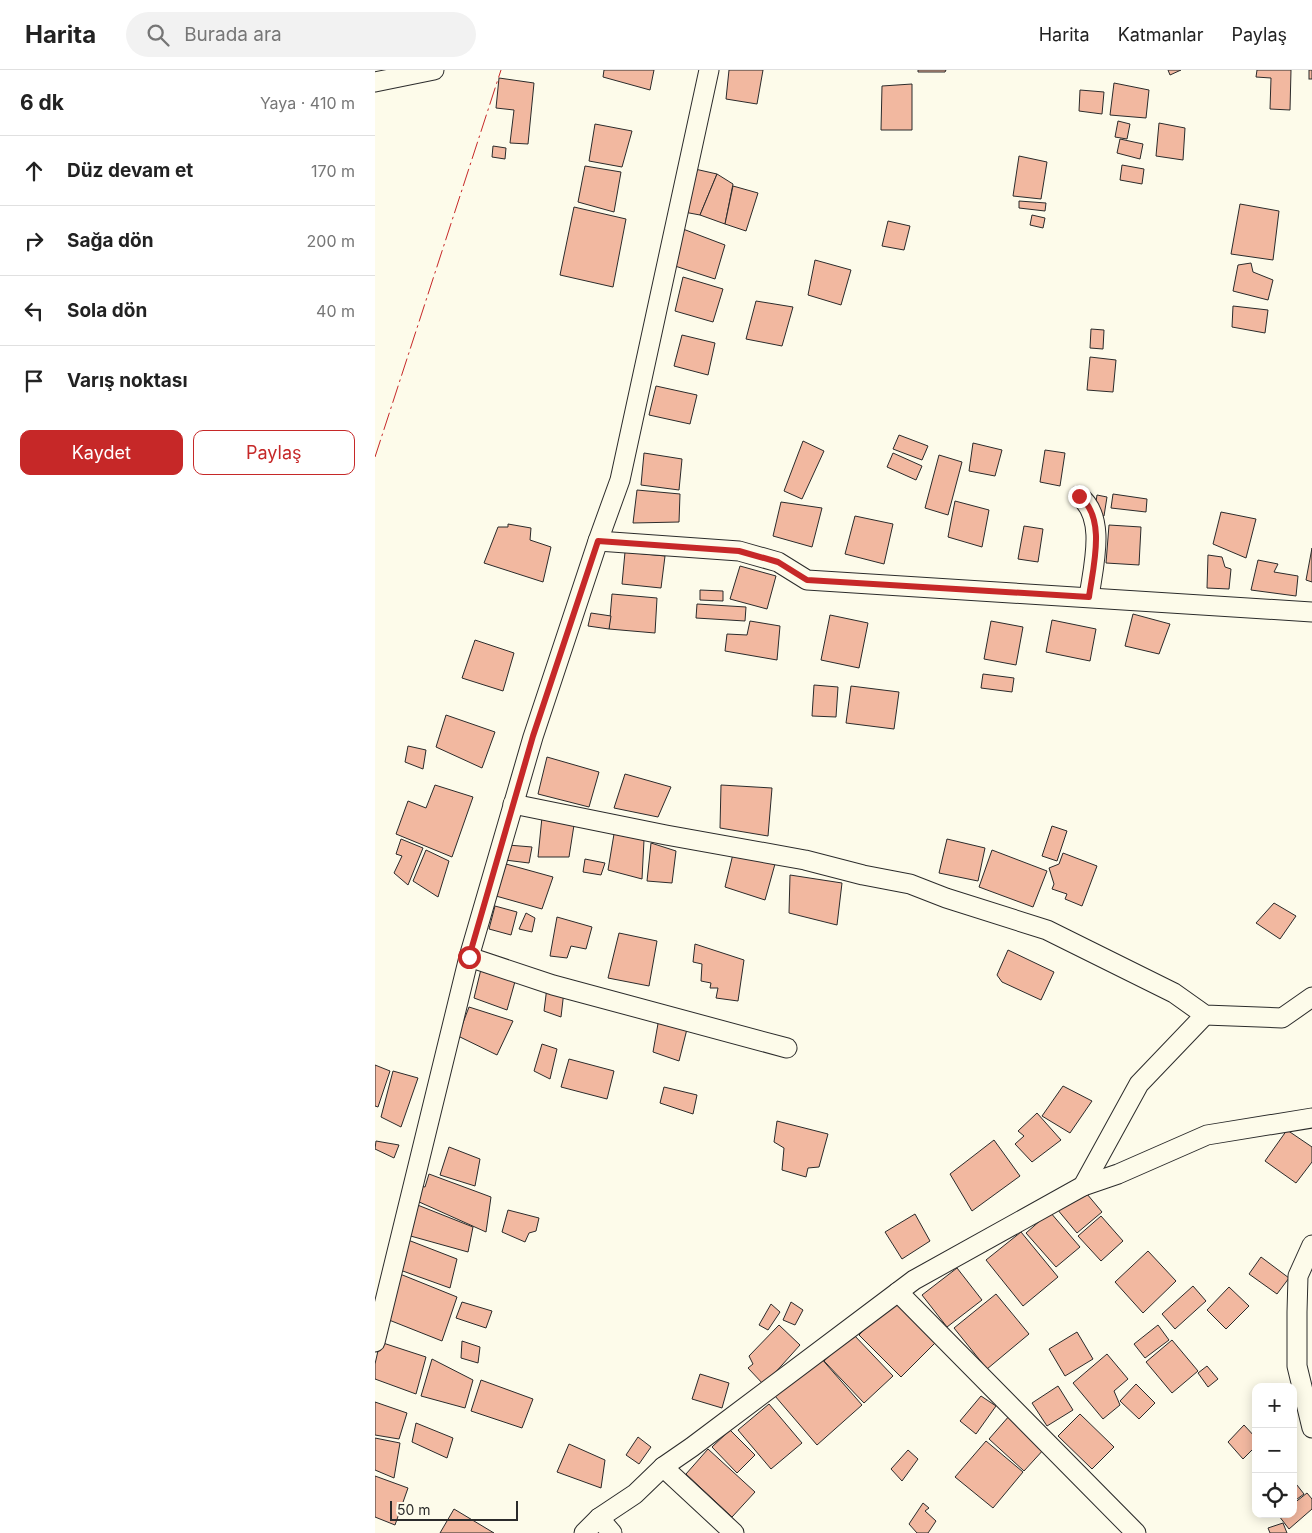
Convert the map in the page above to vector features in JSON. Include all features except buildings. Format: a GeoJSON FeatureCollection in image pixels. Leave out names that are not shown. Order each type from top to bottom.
{"type":"FeatureCollection","features":[{"type":"Feature","properties":{"kind":"street"},"geometry":{"type":"LineString","coordinates":[[375,82],[434,70]]}},
{"type":"Feature","properties":{"kind":"street"},"geometry":{"type":"LineString","coordinates":[[376,1336],[469,957],[533,736],[620,480],[709,70]]}},
{"type":"Feature","properties":{"kind":"street"},"geometry":{"type":"LineString","coordinates":[[1079,496],[1085,500],[1097,532],[1089,597]]}},
{"type":"Feature","properties":{"kind":"street"},"geometry":{"type":"LineString","coordinates":[[598,541],[739,551],[778,562],[807,580],[1312,612]]}},
{"type":"Feature","properties":{"kind":"street"},"geometry":{"type":"LineString","coordinates":[[513,804],[666,835],[805,860],[863,875],[911,884],[946,898],[1047,930],[1174,993],[1205,1015],[1282,1018],[1312,997]]}},
{"type":"Feature","properties":{"kind":"street"},"geometry":{"type":"LineString","coordinates":[[469,957],[553,985],[787,1048]]}},
{"type":"Feature","properties":{"kind":"street"},"geometry":{"type":"LineString","coordinates":[[1083,1186],[1139,1084],[1205,1015]]}},
{"type":"Feature","properties":{"kind":"street"},"geometry":{"type":"LineString","coordinates":[[584,1533],[599,1518],[635,1494],[663,1467],[693,1447],[914,1280],[1083,1186],[1117,1174],[1207,1135],[1312,1118]]}},
{"type":"Feature","properties":{"kind":"street"},"geometry":{"type":"LineString","coordinates":[[1312,1245],[1297,1276],[1297,1366],[1312,1428]]}},
{"type":"Feature","properties":{"kind":"street"},"geometry":{"type":"LineString","coordinates":[[898,1292],[1135,1533]]}},
{"type":"Feature","properties":{"kind":"street"},"geometry":{"type":"LineString","coordinates":[[663,1467],[734,1533]]}},
{"type":"Feature","properties":{"kind":"street"},"geometry":{"type":"LineString","coordinates":[[599,1518],[612,1533]]}},
{"type":"Feature","properties":{"kind":"power"},"geometry":{"type":"LineString","coordinates":[[375,457],[501,70]]}},
{"type":"Feature","properties":{"kind":"route"},"geometry":{"type":"LineString","coordinates":[[469,957],[533,736],[598,541],[739,551],[778,562],[807,580],[1089,597],[1097,532],[1085,500],[1079,496]]}}]}
